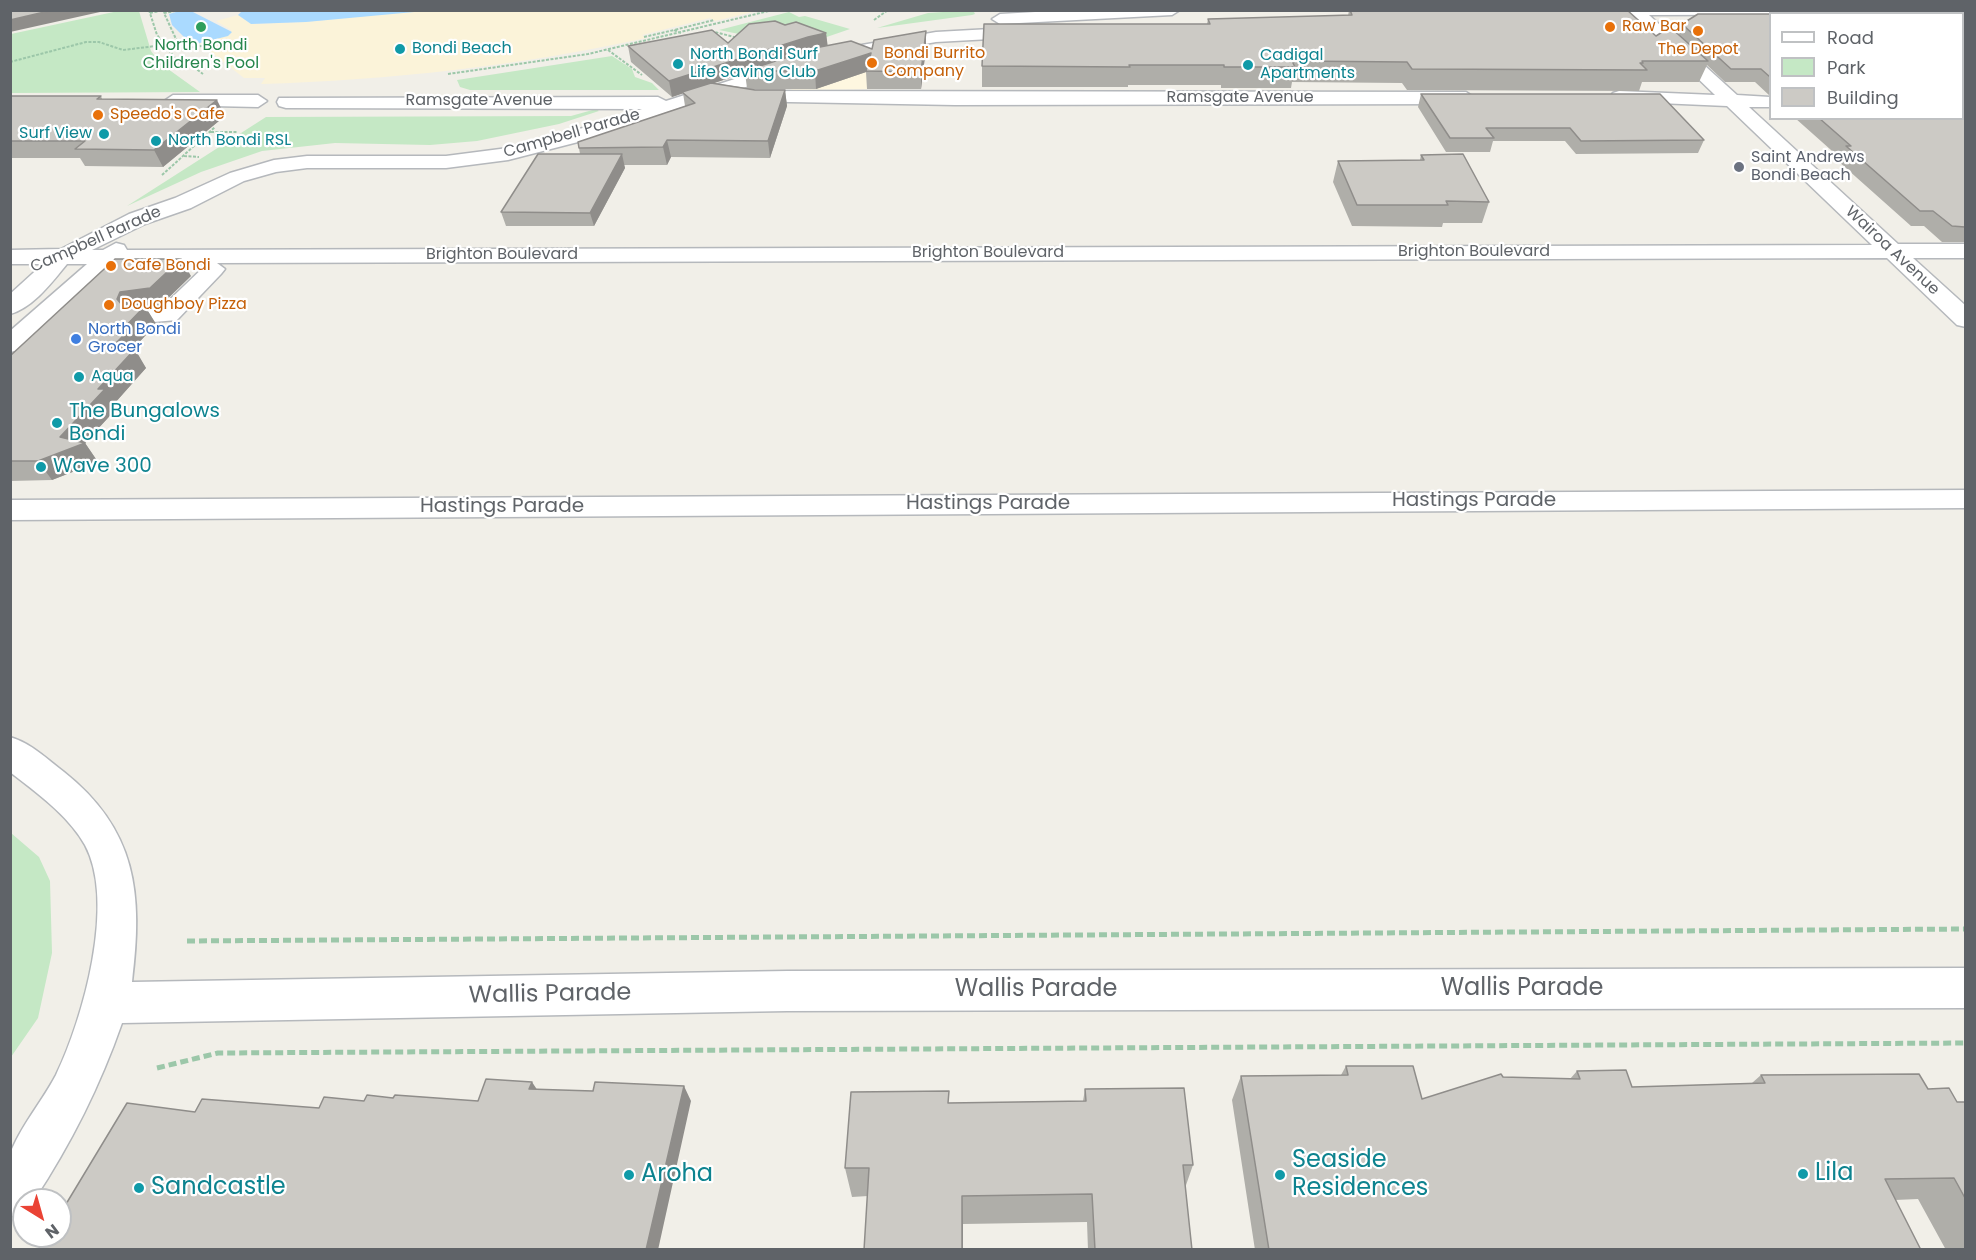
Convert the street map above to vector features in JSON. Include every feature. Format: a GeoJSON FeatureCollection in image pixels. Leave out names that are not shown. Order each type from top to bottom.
{"type":"FeatureCollection","features":[{"type":"Feature","properties":{"kind":"street","name":"Campbell Parade"},"geometry":{"type":"LineString","coordinates":[[816,58],[830,49],[849,43],[929,27],[1037,16],[1172,10]]}},
{"type":"Feature","properties":{"kind":"street","name":"Wairoa Avenue"},"geometry":{"type":"LineString","coordinates":[[1635,10],[1965,320]]}},
{"type":"Feature","properties":{"kind":"street"},"geometry":{"type":"LineString","coordinates":[[1650,10],[1808,12]]}},
{"type":"Feature","properties":{"kind":"street","name":"Campbell Parade"},"geometry":{"type":"LineString","coordinates":[[10,278],[137,219],[183,203],[237,177],[274,166],[307,162],[419,163],[488,157],[548,145],[816,58],[936,37],[1066,32]]}},
{"type":"Feature","properties":{"kind":"street","name":"Ramsgate Avenue"},"geometry":{"type":"LineString","coordinates":[[709,93],[758,98],[955,94],[1481,98]]}},
{"type":"Feature","properties":{"kind":"street"},"geometry":{"type":"LineString","coordinates":[[1600,97],[1769,102]]}},
{"type":"Feature","properties":{"kind":"street","name":"Ramsgate Avenue"},"geometry":{"type":"LineString","coordinates":[[233,101],[258,101],[252,106],[259,110],[278,108],[286,102],[637,100],[671,105]]}},
{"type":"Feature","properties":{"kind":"street"},"geometry":{"type":"LineString","coordinates":[[151,101],[233,101]]}},
{"type":"Feature","properties":{"kind":"street","name":"Campbell Parade"},"geometry":{"type":"LineString","coordinates":[[10,345],[108,255],[183,203]]}},
{"type":"Feature","properties":{"kind":"street","name":"Brighton Boulevard"},"geometry":{"type":"LineString","coordinates":[[10,258],[108,255],[1965,251]]}},
{"type":"Feature","properties":{"kind":"street"},"geometry":{"type":"LineString","coordinates":[[42,280],[108,255]]}},
{"type":"Feature","properties":{"kind":"street"},"geometry":{"type":"LineString","coordinates":[[10,307],[42,280],[61,256]]}},
{"type":"Feature","properties":{"kind":"street"},"geometry":{"type":"LineString","coordinates":[[142,316],[168,315],[213,269]]}},
{"type":"Feature","properties":{"kind":"street","name":"Hastings Parade"},"geometry":{"type":"LineString","coordinates":[[10,510],[1965,499]]}},
{"type":"Feature","properties":{"kind":"street"},"geometry":{"type":"LineString","coordinates":[[10,751],[71,801],[94,827],[110,855],[116,885],[117,922],[115,960],[107,1003],[93,1047],[53,1129],[10,1193]]}},
{"type":"Feature","properties":{"kind":"street","name":"Wallis Parade"},"geometry":{"type":"LineString","coordinates":[[107,1003],[799,991],[1965,988]]}},
{"type":"Feature","properties":{"kind":"path"},"geometry":{"type":"LineString","coordinates":[[164,10],[150,12],[157,35],[175,58],[187,62],[206,76]]}},
{"type":"Feature","properties":{"kind":"path"},"geometry":{"type":"LineString","coordinates":[[180,10],[164,13],[176,39],[187,48],[202,46]]}},
{"type":"Feature","properties":{"kind":"path"},"geometry":{"type":"LineString","coordinates":[[448,74],[608,50],[773,10]]}},
{"type":"Feature","properties":{"kind":"path"},"geometry":{"type":"LineString","coordinates":[[644,37],[714,20]]}},
{"type":"Feature","properties":{"kind":"path"},"geometry":{"type":"LineString","coordinates":[[705,28],[746,41]]}},
{"type":"Feature","properties":{"kind":"path"},"geometry":{"type":"LineString","coordinates":[[674,30],[681,34]]}},
{"type":"Feature","properties":{"kind":"path"},"geometry":{"type":"LineString","coordinates":[[711,31],[719,38]]}},
{"type":"Feature","properties":{"kind":"path"},"geometry":{"type":"LineString","coordinates":[[10,62],[86,42],[99,42],[123,50],[164,45]]}},
{"type":"Feature","properties":{"kind":"path"},"geometry":{"type":"LineString","coordinates":[[608,50],[644,78]]}},
{"type":"Feature","properties":{"kind":"path"},"geometry":{"type":"LineString","coordinates":[[162,175],[234,110],[230,105],[233,101]]}},
{"type":"Feature","properties":{"kind":"path"},"geometry":{"type":"LineString","coordinates":[[211,132],[238,132]]}},
{"type":"Feature","properties":{"kind":"path"},"geometry":{"type":"LineString","coordinates":[[183,156],[199,157]]}},
{"type":"Feature","properties":{"kind":"path"},"geometry":{"type":"LineString","coordinates":[[187,941],[1965,929]]}},
{"type":"Feature","properties":{"kind":"path"},"geometry":{"type":"LineString","coordinates":[[157,1068],[218,1053],[1965,1043]]}},
{"type":"Feature","properties":{"kind":"shaded area"},"geometry":{"type":"Polygon","coordinates":[[[886,63],[880,89],[793,90],[785,87],[886,63]]]}},
{"type":"Feature","properties":{"kind":"green space"},"geometry":{"type":"Polygon","coordinates":[[[123,10],[139,11],[151,51],[161,64],[200,92],[11,93],[11,34],[123,10]]]}},
{"type":"Feature","properties":{"kind":"green space"},"geometry":{"type":"Polygon","coordinates":[[[973,10],[975,14],[972,15],[877,28],[928,13],[973,10]]]}},
{"type":"Feature","properties":{"kind":"green space"},"geometry":{"type":"Polygon","coordinates":[[[789,12],[799,17],[805,16],[850,29],[815,41],[744,35],[719,30],[789,12]]]}},
{"type":"Feature","properties":{"kind":"green space"},"geometry":{"type":"Polygon","coordinates":[[[612,56],[632,69],[635,77],[652,83],[659,90],[470,90],[460,87],[457,80],[612,56]]]}},
{"type":"Feature","properties":{"kind":"green space"},"geometry":{"type":"Polygon","coordinates":[[[596,109],[599,111],[559,124],[477,141],[430,145],[335,143],[262,151],[201,172],[127,206],[266,117],[571,116],[596,109]]]}},
{"type":"Feature","properties":{"kind":"green space"},"geometry":{"type":"Polygon","coordinates":[[[11,833],[39,857],[50,881],[52,953],[38,1018],[11,1057],[11,833]]]}},
{"type":"Feature","properties":{"kind":"sand","name":"Bondi Beach"},"geometry":{"type":"Polygon","coordinates":[[[425,10],[757,11],[715,21],[710,18],[642,35],[646,38],[598,48],[502,64],[406,75],[309,82],[261,84],[265,78],[244,78],[199,43],[231,34],[231,30],[216,21],[238,15],[252,24],[306,22],[425,10]]]}},
{"type":"Feature","properties":{"kind":"water","name":"North Bondi Children's Pool"},"geometry":{"type":"Polygon","coordinates":[[[183,10],[191,11],[232,32],[228,36],[192,45],[172,25],[169,14],[183,10]]]}},
{"type":"Feature","properties":{"kind":"water"},"geometry":{"type":"Polygon","coordinates":[[[242,11],[425,11],[306,22],[251,24],[238,15],[242,11]]]}},
{"type":"Feature","properties":{"kind":"building"},"geometry":{"type":"Polygon","coordinates":[[[10,10],[53,10],[10,20],[10,10]]]}},
{"type":"Feature","properties":{"kind":"building"},"geometry":{"type":"Polygon","coordinates":[[[1350,10],[1627,10],[1656,36],[1670,27],[1708,61],[1642,61],[1643,63],[1640,63],[1647,70],[1412,69],[1407,62],[1292,61],[1295,67],[982,66],[984,24],[1210,24],[1208,19],[1352,15],[1350,10]]]}},
{"type":"Feature","properties":{"kind":"building"},"geometry":{"type":"Polygon","coordinates":[[[1855,10],[1965,10],[1965,227],[1952,226],[1933,211],[1920,211],[1846,146],[1851,146],[1821,120],[1964,120],[1964,12],[1857,12],[1855,10]]]}},
{"type":"Feature","properties":{"kind":"building"},"geometry":{"type":"Polygon","coordinates":[[[1698,14],[1769,14],[1769,76],[1761,69],[1731,69],[1682,24],[1698,14]]]}},
{"type":"Feature","properties":{"kind":"building"},"geometry":{"type":"Polygon","coordinates":[[[775,21],[785,25],[796,22],[826,33],[669,81],[628,46],[712,30],[728,43],[749,24],[775,21]]]}},
{"type":"Feature","properties":{"kind":"building"},"geometry":{"type":"Polygon","coordinates":[[[926,31],[921,72],[866,71],[871,53],[815,71],[744,71],[820,47],[851,41],[872,49],[874,40],[926,31]]]}},
{"type":"Feature","properties":{"kind":"building"},"geometry":{"type":"Polygon","coordinates":[[[711,83],[755,90],[785,90],[768,141],[667,140],[663,147],[579,148],[578,142],[695,103],[682,92],[711,83]]]}},
{"type":"Feature","properties":{"kind":"building"},"geometry":{"type":"Polygon","coordinates":[[[1421,94],[1660,94],[1704,140],[1581,141],[1570,128],[1486,128],[1494,138],[1450,138],[1421,94]]]}},
{"type":"Feature","properties":{"kind":"building"},"geometry":{"type":"Polygon","coordinates":[[[10,96],[217,100],[154,150],[75,149],[85,141],[10,141],[10,96]]]}},
{"type":"Feature","properties":{"kind":"building"},"geometry":{"type":"Polygon","coordinates":[[[538,154],[622,154],[590,213],[501,212],[538,154]]]}},
{"type":"Feature","properties":{"kind":"building"},"geometry":{"type":"Polygon","coordinates":[[[1463,154],[1489,202],[1446,201],[1448,205],[1357,205],[1338,161],[1424,160],[1421,155],[1463,154]]]}},
{"type":"Feature","properties":{"kind":"building"},"geometry":{"type":"Polygon","coordinates":[[[115,259],[181,259],[150,288],[120,292],[117,299],[122,305],[145,306],[117,335],[124,335],[110,349],[135,349],[98,389],[105,389],[60,437],[85,443],[38,461],[10,461],[10,356],[115,259]]]}},
{"type":"Feature","properties":{"kind":"building"},"geometry":{"type":"Polygon","coordinates":[[[1346,1066],[1413,1066],[1422,1099],[1501,1074],[1503,1077],[1580,1079],[1577,1071],[1626,1070],[1632,1087],[1765,1083],[1761,1075],[1919,1074],[1928,1089],[1949,1088],[1957,1102],[1965,1102],[1965,1198],[1954,1178],[1885,1179],[1921,1250],[1269,1250],[1241,1076],[1348,1075],[1346,1066]]]}},
{"type":"Feature","properties":{"kind":"building"},"geometry":{"type":"Polygon","coordinates":[[[486,1079],[532,1082],[529,1089],[593,1091],[595,1082],[684,1086],[646,1250],[38,1250],[39,1248],[72,1248],[72,1194],[127,1103],[195,1112],[202,1099],[319,1108],[324,1097],[364,1101],[367,1095],[478,1101],[486,1079]]]}},
{"type":"Feature","properties":{"kind":"building"},"geometry":{"type":"Polygon","coordinates":[[[1184,1088],[1193,1165],[1183,1165],[1192,1250],[1095,1250],[1092,1194],[962,1196],[962,1250],[864,1250],[869,1168],[845,1168],[851,1092],[949,1091],[948,1103],[1086,1101],[1085,1089],[1184,1088]]]}},
{"type":"Feature","properties":{"kind":"place","name":"North Bondi Children's Pool"},"geometry":{"type":"Point","coordinates":[201,27]}},
{"type":"Feature","properties":{"kind":"place","name":"Raw Bar"},"geometry":{"type":"Point","coordinates":[1610,27]}},
{"type":"Feature","properties":{"kind":"place","name":"The Depot"},"geometry":{"type":"Point","coordinates":[1698,31]}},
{"type":"Feature","properties":{"kind":"place","name":"Bondi Beach"},"geometry":{"type":"Point","coordinates":[400,49]}},
{"type":"Feature","properties":{"kind":"place","name":"Bondi Burrito Company"},"geometry":{"type":"Point","coordinates":[872,63]}},
{"type":"Feature","properties":{"kind":"place","name":"North Bondi Surf Life Saving Club"},"geometry":{"type":"Point","coordinates":[678,64]}},
{"type":"Feature","properties":{"kind":"place","name":"Cadigal Apartments"},"geometry":{"type":"Point","coordinates":[1248,65]}},
{"type":"Feature","properties":{"kind":"place","name":"Speedo's Cafe"},"geometry":{"type":"Point","coordinates":[98,115]}},
{"type":"Feature","properties":{"kind":"place","name":"Surf View"},"geometry":{"type":"Point","coordinates":[104,134]}},
{"type":"Feature","properties":{"kind":"place","name":"North Bondi RSL"},"geometry":{"type":"Point","coordinates":[156,141]}},
{"type":"Feature","properties":{"kind":"place","name":"Saint Andrews Bondi Beach"},"geometry":{"type":"Point","coordinates":[1739,167]}},
{"type":"Feature","properties":{"kind":"place","name":"Cafe Bondi"},"geometry":{"type":"Point","coordinates":[111,266]}},
{"type":"Feature","properties":{"kind":"place","name":"Doughboy Pizza"},"geometry":{"type":"Point","coordinates":[109,305]}},
{"type":"Feature","properties":{"kind":"place","name":"North Bondi Grocer"},"geometry":{"type":"Point","coordinates":[76,339]}},
{"type":"Feature","properties":{"kind":"place","name":"Aqua"},"geometry":{"type":"Point","coordinates":[79,377]}},
{"type":"Feature","properties":{"kind":"place","name":"The Bungalows Bondi"},"geometry":{"type":"Point","coordinates":[57,423]}},
{"type":"Feature","properties":{"kind":"place","name":"Wave 300"},"geometry":{"type":"Point","coordinates":[41,467]}},
{"type":"Feature","properties":{"kind":"place","name":"Lila"},"geometry":{"type":"Point","coordinates":[1803,1174]}},
{"type":"Feature","properties":{"kind":"place","name":"Aroha"},"geometry":{"type":"Point","coordinates":[629,1175]}},
{"type":"Feature","properties":{"kind":"place","name":"Seaside Residences"},"geometry":{"type":"Point","coordinates":[1280,1175]}},
{"type":"Feature","properties":{"kind":"place","name":"Sandcastle"},"geometry":{"type":"Point","coordinates":[139,1188]}}]}
